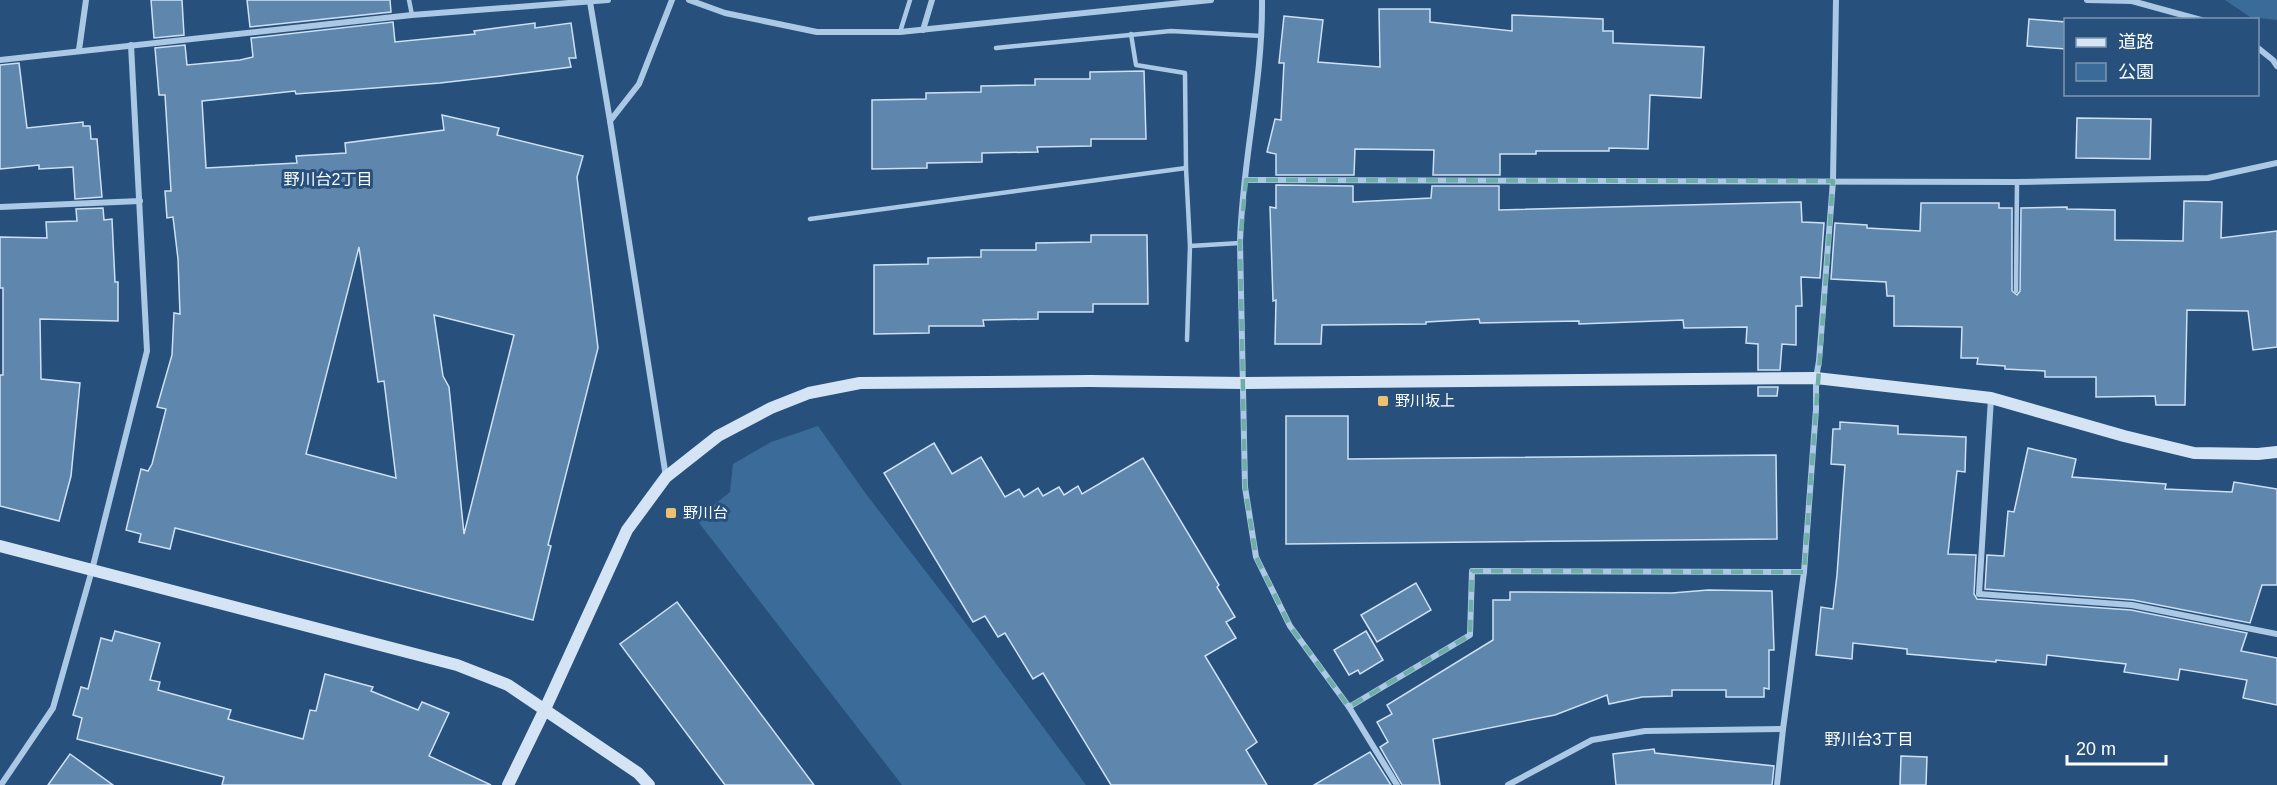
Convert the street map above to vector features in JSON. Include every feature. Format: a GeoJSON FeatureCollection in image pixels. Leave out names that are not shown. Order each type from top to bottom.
{"type":"FeatureCollection","features":[{"type":"Feature","properties":{"kind":"street"},"geometry":{"type":"LineString","coordinates":[[79,50],[86,0]]}},
{"type":"Feature","properties":{"kind":"street"},"geometry":{"type":"LineString","coordinates":[[0,60],[412,15],[608,0]]}},
{"type":"Feature","properties":{"kind":"street"},"geometry":{"type":"LineString","coordinates":[[610,121],[639,84],[672,0]]}},
{"type":"Feature","properties":{"kind":"street"},"geometry":{"type":"LineString","coordinates":[[688,0],[725,12],[817,32],[900,32],[1211,0]]}},
{"type":"Feature","properties":{"kind":"street"},"geometry":{"type":"LineString","coordinates":[[923,30],[932,0]]}},
{"type":"Feature","properties":{"kind":"street"},"geometry":{"type":"LineString","coordinates":[[1262,0],[1262,36],[1241,206],[1240,243],[1245,487],[1256,557],[1290,626],[1349,707],[1397,785]]}},
{"type":"Feature","properties":{"kind":"street"},"geometry":{"type":"LineString","coordinates":[[1778,785],[1783,729],[1804,572],[1816,409],[1816,378],[1833,181],[1836,0]]}},
{"type":"Feature","properties":{"kind":"street"},"geometry":{"type":"LineString","coordinates":[[2087,0],[2132,1],[2194,18]]}},
{"type":"Feature","properties":{"kind":"street"},"geometry":{"type":"LineString","coordinates":[[590,2],[666,477]]}},
{"type":"Feature","properties":{"kind":"street"},"geometry":{"type":"LineString","coordinates":[[1,785],[53,708],[92,570],[147,351],[131,45]]}},
{"type":"Feature","properties":{"kind":"street"},"geometry":{"type":"LineString","coordinates":[[2259,49],[2277,66]]}},
{"type":"Feature","properties":{"kind":"street"},"geometry":{"type":"LineString","coordinates":[[1246,180],[2017,182],[2208,178],[2277,163]]}},
{"type":"Feature","properties":{"kind":"street"},"geometry":{"type":"LineString","coordinates":[[0,207],[140,201]]}},
{"type":"Feature","properties":{"kind":"street"},"geometry":{"type":"LineString","coordinates":[[508,785],[546,709],[627,530],[666,477],[718,436],[771,408],[809,393],[860,383],[1078,381],[1244,383],[1816,378],[1991,398],[2124,436],[2194,453],[2277,452]]}},
{"type":"Feature","properties":{"kind":"street"},"geometry":{"type":"LineString","coordinates":[[1991,398],[1979,594],[2132,605],[2277,634]]}},
{"type":"Feature","properties":{"kind":"street"},"geometry":{"type":"LineString","coordinates":[[0,546],[457,665],[508,686],[546,709],[638,774],[649,785]]}},
{"type":"Feature","properties":{"kind":"street"},"geometry":{"type":"LineString","coordinates":[[1349,707],[1470,635],[1472,571],[1804,572]]}},
{"type":"Feature","properties":{"kind":"street"},"geometry":{"type":"LineString","coordinates":[[1508,785],[1592,740],[1645,731],[1783,729]]}},
{"type":"Feature","properties":{"kind":"lane"},"geometry":{"type":"LineString","coordinates":[[410,0],[412,15]]}},
{"type":"Feature","properties":{"kind":"lane"},"geometry":{"type":"LineString","coordinates":[[900,32],[910,0]]}},
{"type":"Feature","properties":{"kind":"lane"},"geometry":{"type":"LineString","coordinates":[[996,48],[1171,31],[1262,36]]}},
{"type":"Feature","properties":{"kind":"lane"},"geometry":{"type":"LineString","coordinates":[[1131,34],[1136,65],[1185,73],[1190,246],[1187,340]]}},
{"type":"Feature","properties":{"kind":"lane"},"geometry":{"type":"LineString","coordinates":[[810,219],[1186,168]]}},
{"type":"Feature","properties":{"kind":"lane"},"geometry":{"type":"LineString","coordinates":[[2016,291],[2017,182]]}},
{"type":"Feature","properties":{"kind":"lane"},"geometry":{"type":"LineString","coordinates":[[1190,246],[1240,243]]}},
{"type":"Feature","properties":{"kind":"highlighted area"},"geometry":{"type":"Polygon","coordinates":[[[1246,180],[1833,181],[1804,572],[1472,571],[1470,635],[1349,707],[1290,626],[1256,557],[1245,487],[1240,243],[1246,180]]]}},
{"type":"Feature","properties":{"kind":"green space"},"geometry":{"type":"Polygon","coordinates":[[[2225,0],[2277,0],[2277,20],[2250,17],[2225,0]]]}},
{"type":"Feature","properties":{"kind":"green space"},"geometry":{"type":"Polygon","coordinates":[[[818,426],[866,494],[1086,785],[902,785],[696,519],[730,492],[733,464],[771,442],[818,426]]]}},
{"type":"Feature","properties":{"kind":"building"},"geometry":{"type":"Polygon","coordinates":[[[151,0],[182,0],[184,35],[154,38],[151,0]]]}},
{"type":"Feature","properties":{"kind":"building"},"geometry":{"type":"Polygon","coordinates":[[[247,0],[390,0],[391,12],[250,27],[247,0]]]}},
{"type":"Feature","properties":{"kind":"building"},"geometry":{"type":"Polygon","coordinates":[[[1379,9],[1430,9],[1430,22],[1512,31],[1512,15],[1603,19],[1603,31],[1613,31],[1613,43],[1704,47],[1701,98],[1650,95],[1648,149],[1609,148],[1609,151],[1536,151],[1536,154],[1500,154],[1500,175],[1433,175],[1434,150],[1355,149],[1354,175],[1276,175],[1276,154],[1267,152],[1275,119],[1281,120],[1284,63],[1279,63],[1284,16],[1323,20],[1318,62],[1380,67],[1379,9]]]}},
{"type":"Feature","properties":{"kind":"building"},"geometry":{"type":"Polygon","coordinates":[[[2029,19],[2064,22],[2064,49],[2027,46],[2029,19]]]}},
{"type":"Feature","properties":{"kind":"building"},"geometry":{"type":"Polygon","coordinates":[[[393,22],[395,42],[475,34],[474,31],[535,23],[535,28],[571,23],[576,58],[569,58],[571,67],[440,83],[296,94],[295,91],[202,101],[206,168],[297,163],[296,156],[346,153],[345,143],[444,130],[442,115],[499,128],[497,135],[583,156],[577,177],[598,348],[548,545],[551,546],[533,620],[175,528],[170,549],[139,542],[141,534],[126,530],[141,469],[148,471],[152,464],[166,409],[157,407],[172,355],[174,313],[180,314],[178,259],[173,217],[167,218],[165,191],[171,191],[165,95],[159,95],[155,48],[185,45],[187,65],[240,60],[253,57],[251,38],[393,22]],[[359,247],[306,454],[396,478],[384,381],[378,382],[359,247]],[[434,315],[443,376],[449,387],[464,534],[514,335],[434,315]]]}},
{"type":"Feature","properties":{"kind":"building"},"geometry":{"type":"Polygon","coordinates":[[[19,63],[27,128],[83,122],[83,126],[90,126],[91,139],[97,139],[102,197],[75,199],[73,167],[39,169],[39,165],[0,169],[0,65],[19,63]]]}},
{"type":"Feature","properties":{"kind":"building"},"geometry":{"type":"Polygon","coordinates":[[[1144,71],[1146,139],[1091,139],[1091,146],[1037,147],[1038,152],[982,153],[982,162],[927,163],[927,168],[872,169],[872,100],[926,99],[926,93],[981,92],[981,86],[1035,85],[1035,79],[1090,79],[1090,72],[1144,71]]]}},
{"type":"Feature","properties":{"kind":"building"},"geometry":{"type":"Polygon","coordinates":[[[2077,118],[2151,119],[2150,159],[2076,158],[2077,118]]]}},
{"type":"Feature","properties":{"kind":"building"},"geometry":{"type":"Polygon","coordinates":[[[1276,185],[1353,186],[1353,202],[1431,198],[1432,186],[1499,186],[1499,210],[1801,202],[1802,222],[1824,223],[1820,278],[1801,277],[1802,306],[1796,306],[1796,345],[1782,344],[1780,370],[1758,370],[1758,344],[1746,343],[1747,327],[1684,328],[1683,320],[1579,324],[1579,321],[1480,323],[1479,319],[1426,322],[1426,324],[1322,325],[1321,344],[1275,344],[1276,300],[1273,301],[1270,207],[1276,208],[1276,185]]]}},
{"type":"Feature","properties":{"kind":"building"},"geometry":{"type":"Polygon","coordinates":[[[2184,201],[2222,202],[2221,238],[2277,231],[2277,347],[2253,350],[2248,311],[2187,310],[2185,405],[2156,405],[2155,396],[2096,397],[2096,377],[2045,377],[2045,371],[2005,369],[2005,366],[1977,364],[1978,358],[1961,358],[1962,327],[1894,326],[1894,296],[1887,296],[1886,282],[1831,279],[1835,223],[1867,225],[1867,228],[1920,231],[1921,203],[1999,203],[1999,208],[2012,208],[2012,291],[2017,295],[2020,291],[2021,208],[2067,207],[2067,209],[2115,210],[2115,240],[2183,241],[2184,201]]]}},
{"type":"Feature","properties":{"kind":"building"},"geometry":{"type":"Polygon","coordinates":[[[103,208],[104,220],[112,219],[115,282],[118,282],[118,321],[40,319],[41,379],[80,383],[71,476],[59,521],[0,506],[0,375],[3,375],[3,288],[0,288],[0,237],[47,238],[46,222],[77,221],[76,209],[103,208]]]}},
{"type":"Feature","properties":{"kind":"building"},"geometry":{"type":"Polygon","coordinates":[[[1091,235],[1147,235],[1148,304],[1093,304],[1093,312],[1038,312],[1038,319],[983,320],[984,326],[929,326],[929,333],[874,334],[874,265],[928,264],[928,258],[981,257],[981,250],[1036,250],[1036,243],[1091,242],[1091,235]]]}},
{"type":"Feature","properties":{"kind":"building"},"geometry":{"type":"Polygon","coordinates":[[[1758,387],[1778,387],[1777,396],[1758,396],[1758,387]]]}},
{"type":"Feature","properties":{"kind":"building"},"geometry":{"type":"Polygon","coordinates":[[[1286,416],[1348,416],[1348,459],[1776,455],[1777,539],[1286,544],[1286,416]]]}},
{"type":"Feature","properties":{"kind":"building"},"geometry":{"type":"Polygon","coordinates":[[[1840,422],[1898,426],[1898,434],[1966,437],[1965,472],[1957,471],[1948,554],[1976,555],[1974,594],[1977,599],[2131,610],[2247,633],[2241,651],[2277,658],[2277,705],[2243,698],[2247,680],[2180,669],[2178,680],[2124,672],[2126,664],[2047,655],[2046,665],[1996,660],[1996,662],[1907,654],[1907,649],[1853,643],[1852,659],[1816,655],[1821,607],[1833,609],[1837,575],[1845,465],[1831,464],[1833,429],[1840,429],[1840,422]]]}},
{"type":"Feature","properties":{"kind":"building"},"geometry":{"type":"Polygon","coordinates":[[[934,443],[952,474],[981,457],[1005,497],[1019,489],[1024,497],[1038,488],[1043,496],[1059,487],[1064,495],[1078,486],[1082,494],[1143,458],[1219,585],[1217,587],[1235,617],[1226,622],[1236,638],[1205,656],[1257,742],[1246,750],[1267,785],[1111,785],[1043,673],[1033,679],[1005,633],[998,637],[985,616],[973,622],[884,473],[934,443]]]}},
{"type":"Feature","properties":{"kind":"building"},"geometry":{"type":"Polygon","coordinates":[[[2028,448],[2076,459],[2072,477],[2166,484],[2165,489],[2232,492],[2234,482],[2277,489],[2277,585],[2262,585],[2250,623],[2133,600],[1985,589],[1987,555],[2004,556],[2008,511],[2014,512],[2028,448]]]}},
{"type":"Feature","properties":{"kind":"building"},"geometry":{"type":"Polygon","coordinates":[[[1416,583],[1431,610],[1377,642],[1361,615],[1416,583]]]}},
{"type":"Feature","properties":{"kind":"building"},"geometry":{"type":"Polygon","coordinates":[[[1708,590],[1772,591],[1774,650],[1769,650],[1769,689],[1764,688],[1764,697],[1726,697],[1726,690],[1672,690],[1672,696],[1642,697],[1609,704],[1607,695],[1555,715],[1433,739],[1440,785],[1402,785],[1380,747],[1388,742],[1377,722],[1392,714],[1387,705],[1493,640],[1493,600],[1510,600],[1510,592],[1672,593],[1708,590]]]}},
{"type":"Feature","properties":{"kind":"building"},"geometry":{"type":"Polygon","coordinates":[[[677,602],[814,785],[725,785],[620,644],[677,602]]]}},
{"type":"Feature","properties":{"kind":"building"},"geometry":{"type":"Polygon","coordinates":[[[115,631],[160,643],[150,680],[160,682],[158,690],[231,710],[228,719],[303,739],[310,710],[316,711],[325,674],[373,687],[371,691],[418,710],[422,702],[449,713],[429,756],[491,785],[222,785],[224,777],[77,739],[82,718],[73,715],[81,687],[88,689],[101,638],[112,641],[115,631]]]}},
{"type":"Feature","properties":{"kind":"building"},"geometry":{"type":"Polygon","coordinates":[[[1366,631],[1383,660],[1360,674],[1358,670],[1349,675],[1334,650],[1366,631]]]}},
{"type":"Feature","properties":{"kind":"building"},"geometry":{"type":"Polygon","coordinates":[[[1654,749],[1655,753],[1774,766],[1772,785],[1616,785],[1613,754],[1654,749]]]}},
{"type":"Feature","properties":{"kind":"building"},"geometry":{"type":"Polygon","coordinates":[[[1370,752],[1391,785],[1314,785],[1370,752]]]}},
{"type":"Feature","properties":{"kind":"building"},"geometry":{"type":"Polygon","coordinates":[[[70,754],[113,785],[48,785],[70,754]]]}},
{"type":"Feature","properties":{"kind":"building"},"geometry":{"type":"Polygon","coordinates":[[[1901,756],[1927,757],[1926,785],[1900,785],[1901,756]]]}},
{"type":"Feature","properties":{"kind":"place","name":"野川坂上"},"geometry":{"type":"Point","coordinates":[1383,401]}},
{"type":"Feature","properties":{"kind":"place","name":"野川台"},"geometry":{"type":"Point","coordinates":[671,513]}},
{"type":"Feature","properties":{"kind":"district","name":"野川台2丁目"},"geometry":{"type":"Point","coordinates":[328,179]}},
{"type":"Feature","properties":{"kind":"district","name":"野川台3丁目"},"geometry":{"type":"Point","coordinates":[1869,739]}}]}
